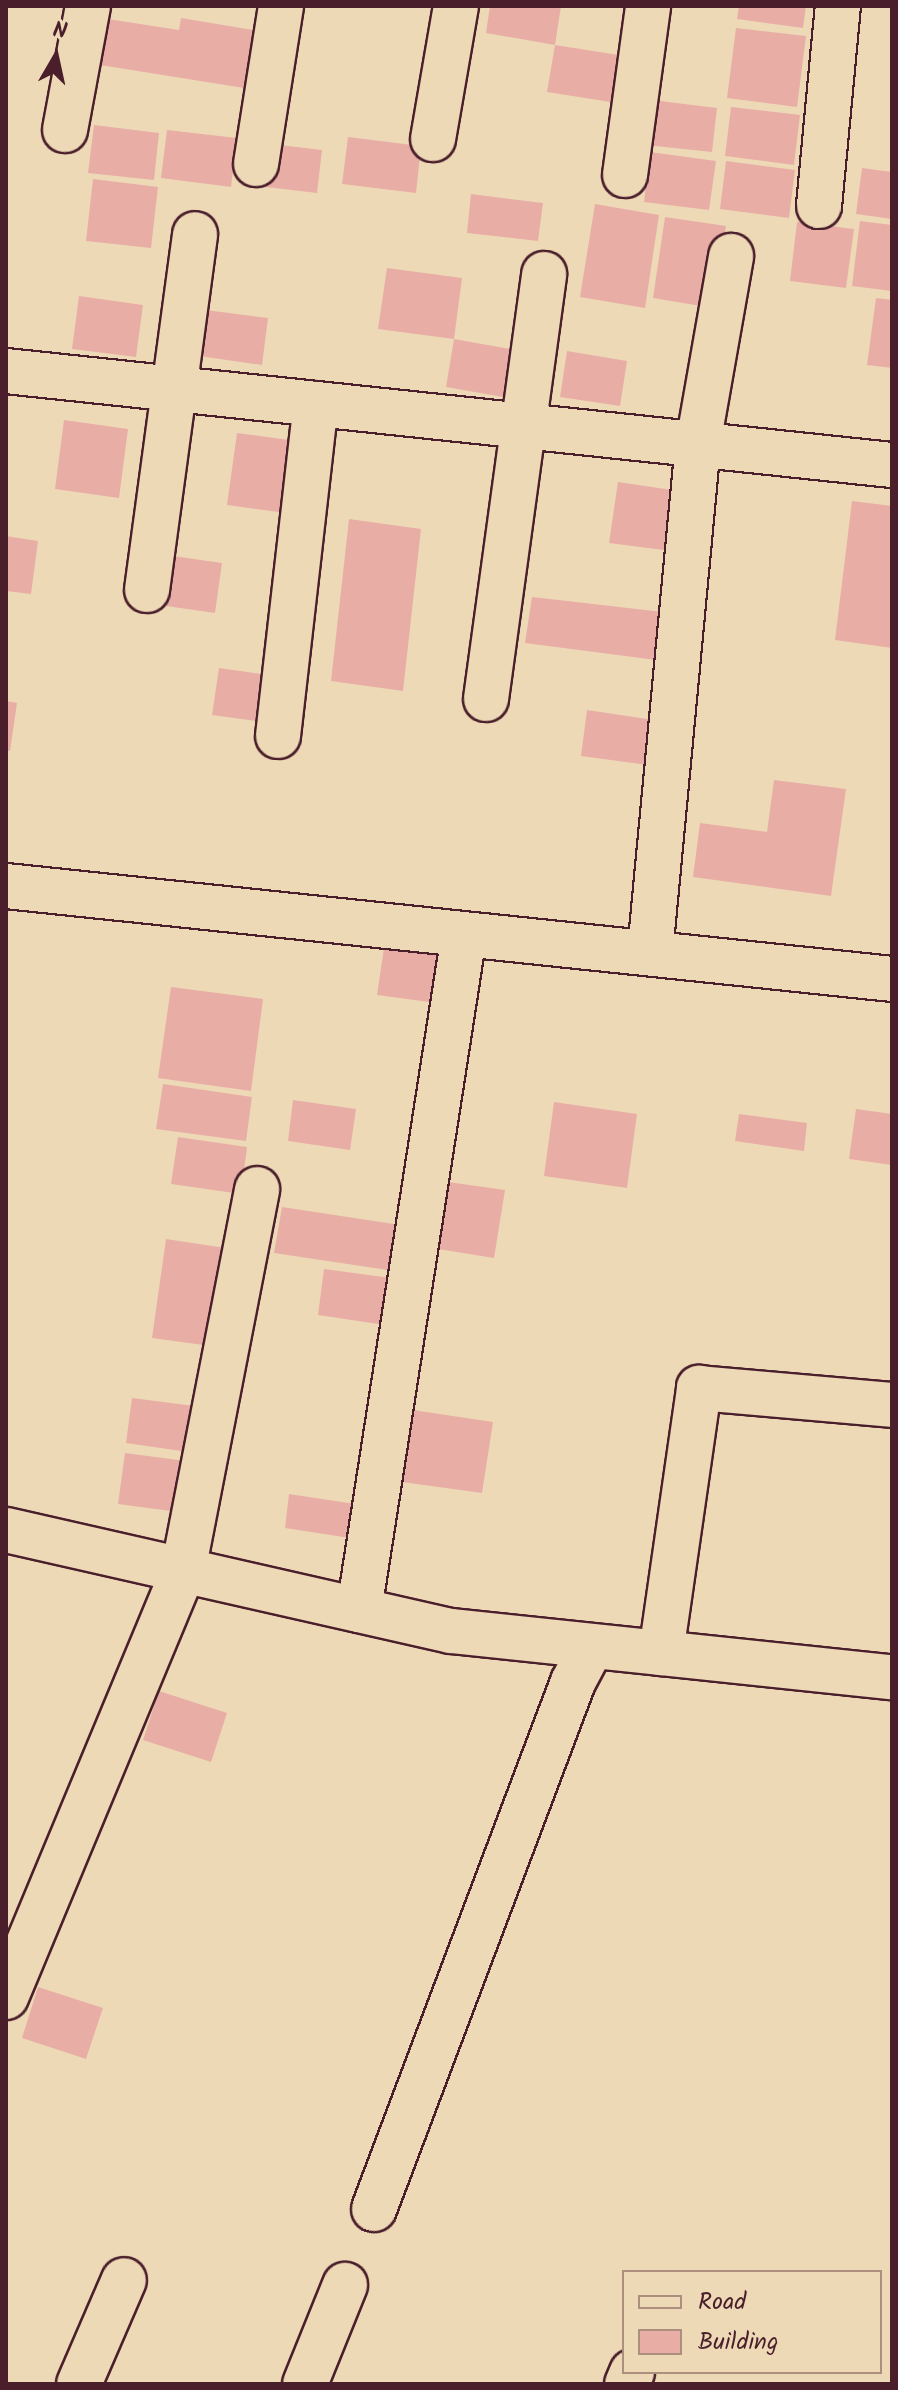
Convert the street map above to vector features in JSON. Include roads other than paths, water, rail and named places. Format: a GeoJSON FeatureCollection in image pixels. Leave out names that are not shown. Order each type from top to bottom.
{"type":"FeatureCollection","features":[{"type":"Feature","properties":{"kind":"street"},"geometry":{"type":"LineString","coordinates":[[65,130],[88,6]]}},
{"type":"Feature","properties":{"kind":"street"},"geometry":{"type":"LineString","coordinates":[[256,164],[281,6]]}},
{"type":"Feature","properties":{"kind":"street"},"geometry":{"type":"LineString","coordinates":[[433,139],[456,6]]}},
{"type":"Feature","properties":{"kind":"street"},"geometry":{"type":"LineString","coordinates":[[625,175],[648,6]]}},
{"type":"Feature","properties":{"kind":"street"},"geometry":{"type":"LineString","coordinates":[[819,206],[838,6]]}},
{"type":"Feature","properties":{"kind":"street"},"geometry":{"type":"LineString","coordinates":[[147,590],[195,234]]}},
{"type":"Feature","properties":{"kind":"street"},"geometry":{"type":"LineString","coordinates":[[650,952],[698,444],[731,256]]}},
{"type":"Feature","properties":{"kind":"street"},"geometry":{"type":"LineString","coordinates":[[486,699],[544,274]]}},
{"type":"Feature","properties":{"kind":"street"},"geometry":{"type":"LineString","coordinates":[[6,371],[892,465]]}},
{"type":"Feature","properties":{"kind":"street"},"geometry":{"type":"LineString","coordinates":[[278,736],[316,404]]}},
{"type":"Feature","properties":{"kind":"street"},"geometry":{"type":"LineString","coordinates":[[6,886],[892,979]]}},
{"type":"Feature","properties":{"kind":"street"},"geometry":{"type":"LineString","coordinates":[[359,1610],[464,935]]}},
{"type":"Feature","properties":{"kind":"street"},"geometry":{"type":"LineString","coordinates":[[6,1997],[25,1902],[183,1571],[257,1189]]}},
{"type":"Feature","properties":{"kind":"street"},"geometry":{"type":"LineString","coordinates":[[661,1653],[699,1388],[892,1405]]}},
{"type":"Feature","properties":{"kind":"street"},"geometry":{"type":"LineString","coordinates":[[6,1530],[451,1631],[892,1677]]}},
{"type":"Feature","properties":{"kind":"street"},"geometry":{"type":"LineString","coordinates":[[374,2209],[573,1682],[592,1647]]}},
{"type":"Feature","properties":{"kind":"street"},"geometry":{"type":"LineString","coordinates":[[79,2384],[124,2280]]}},
{"type":"Feature","properties":{"kind":"street"},"geometry":{"type":"LineString","coordinates":[[305,2384],[345,2285]]}}]}
